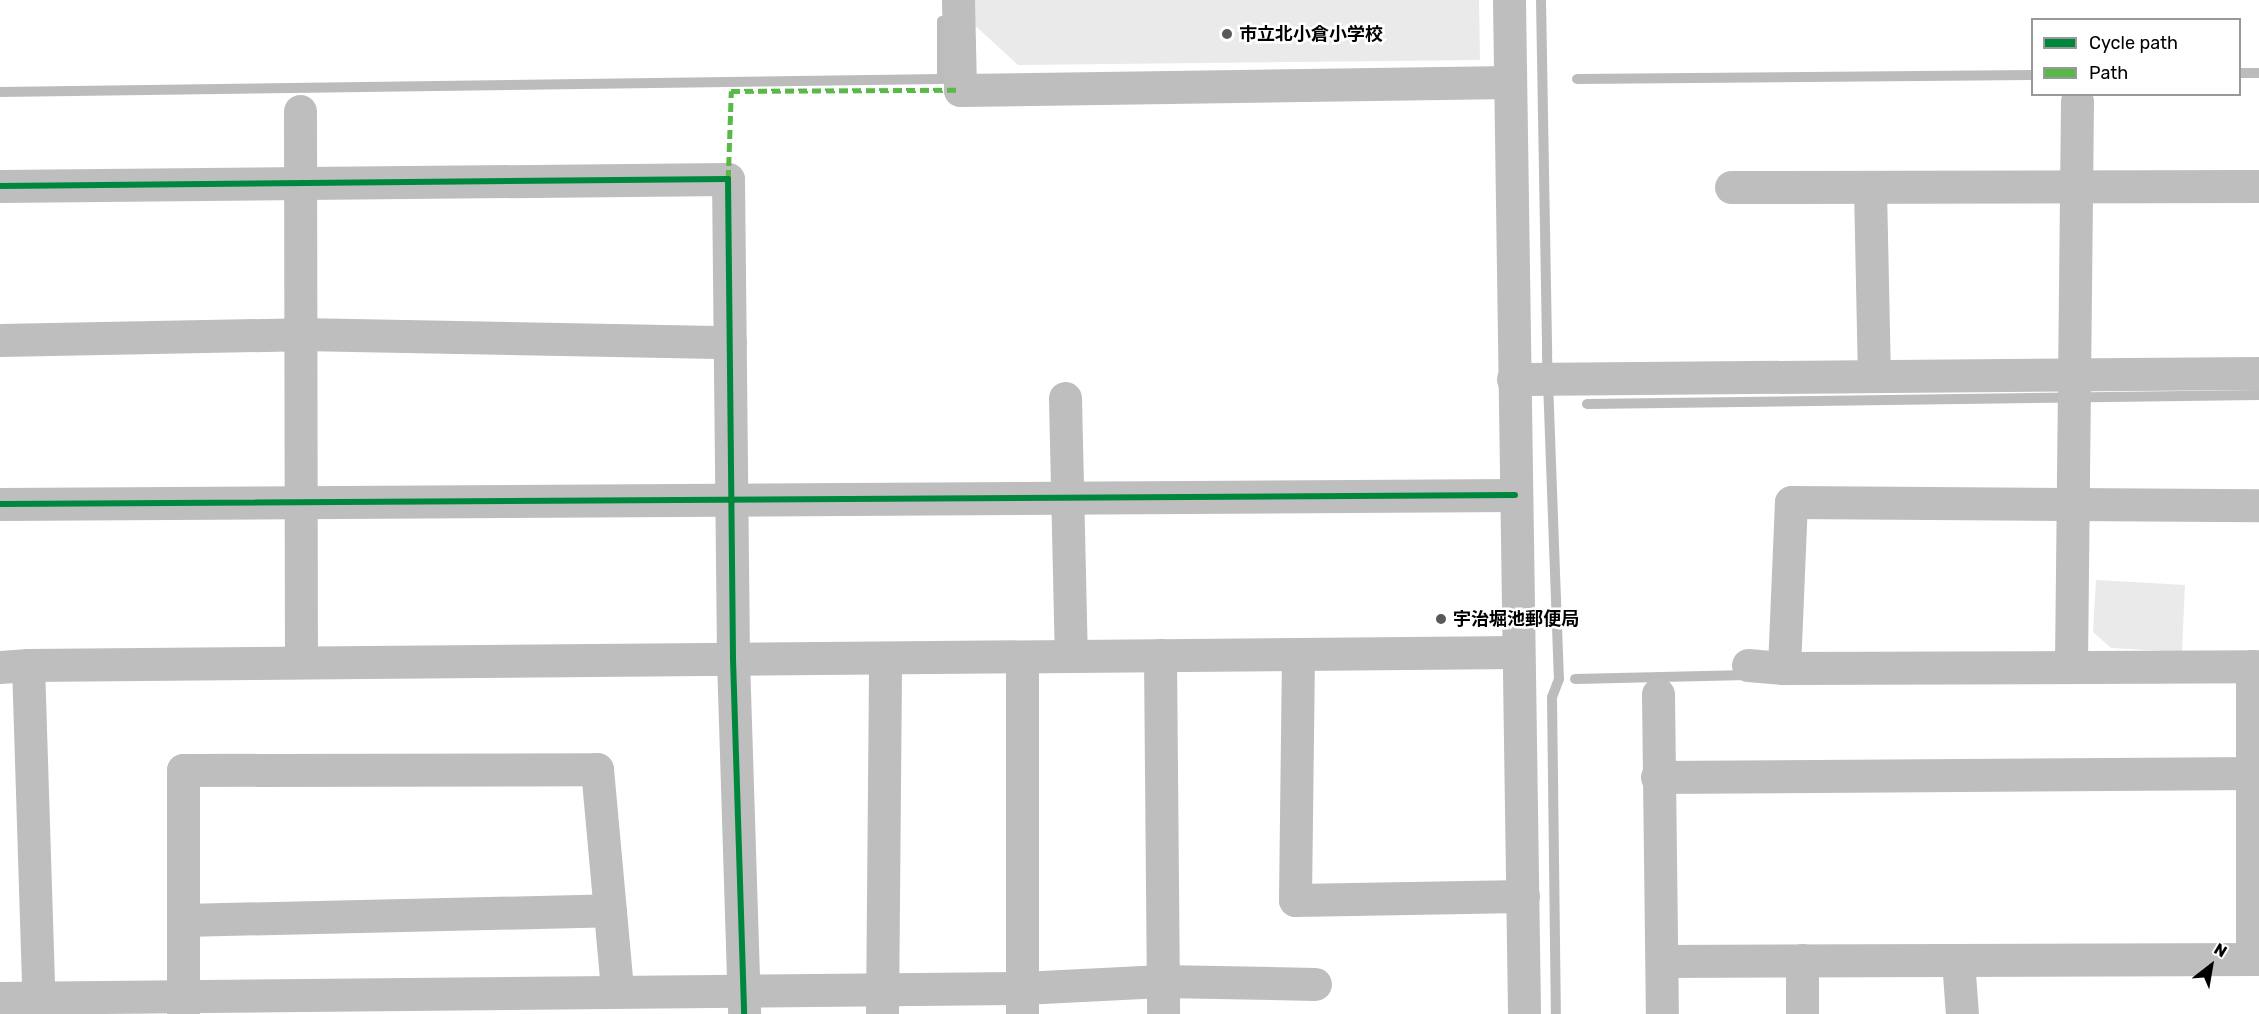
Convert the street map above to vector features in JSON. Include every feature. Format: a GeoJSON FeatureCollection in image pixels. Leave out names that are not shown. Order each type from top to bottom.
{"type":"FeatureCollection","features":[{"type":"Feature","properties":{"kind":"street"},"geometry":{"type":"LineString","coordinates":[[958,0],[960,90],[1510,82]]}},
{"type":"Feature","properties":{"kind":"street"},"geometry":{"type":"LineString","coordinates":[[1509,0],[1519,379],[1515,495],[1524,1014]]}},
{"type":"Feature","properties":{"kind":"street"},"geometry":{"type":"LineString","coordinates":[[2071,665],[2072,374],[2078,186],[2078,101]]}},
{"type":"Feature","properties":{"kind":"street"},"geometry":{"type":"LineString","coordinates":[[300,111],[301,661]]}},
{"type":"Feature","properties":{"kind":"street"},"geometry":{"type":"LineString","coordinates":[[0,186],[728,179],[733,659],[744,1001]]}},
{"type":"Feature","properties":{"kind":"street"},"geometry":{"type":"LineString","coordinates":[[1731,187],[2259,186]]}},
{"type":"Feature","properties":{"kind":"street"},"geometry":{"type":"LineString","coordinates":[[1870,188],[1874,374]]}},
{"type":"Feature","properties":{"kind":"street"},"geometry":{"type":"LineString","coordinates":[[0,340],[300,334],[730,342]]}},
{"type":"Feature","properties":{"kind":"street"},"geometry":{"type":"LineString","coordinates":[[1519,379],[1874,374],[2259,373]]}},
{"type":"Feature","properties":{"kind":"street"},"geometry":{"type":"LineString","coordinates":[[1065,398],[1070,498],[1071,656]]}},
{"type":"Feature","properties":{"kind":"street"},"geometry":{"type":"LineString","coordinates":[[0,504],[1515,495]]}},
{"type":"Feature","properties":{"kind":"street"},"geometry":{"type":"LineString","coordinates":[[1784,668],[1791,502],[2259,505]]}},
{"type":"Feature","properties":{"kind":"street"},"geometry":{"type":"LineString","coordinates":[[39,1006],[14,666],[301,661],[1518,652]]}},
{"type":"Feature","properties":{"kind":"street"},"geometry":{"type":"LineString","coordinates":[[1298,654],[1295,900],[1522,896]]}},
{"type":"Feature","properties":{"kind":"street"},"geometry":{"type":"LineString","coordinates":[[1160,655],[1163,1014]]}},
{"type":"Feature","properties":{"kind":"street"},"geometry":{"type":"LineString","coordinates":[[1022,657],[1022,1001]]}},
{"type":"Feature","properties":{"kind":"street"},"geometry":{"type":"LineString","coordinates":[[883,1001],[885,658]]}},
{"type":"Feature","properties":{"kind":"street"},"geometry":{"type":"LineString","coordinates":[[1662,961],[2256,959],[2255,666],[1784,668],[1749,665]]}},
{"type":"Feature","properties":{"kind":"street"},"geometry":{"type":"LineString","coordinates":[[1658,694],[1657,777],[1662,1014]]}},
{"type":"Feature","properties":{"kind":"street"},"geometry":{"type":"LineString","coordinates":[[183,1005],[183,770],[597,769],[610,910],[601,998]]}},
{"type":"Feature","properties":{"kind":"street"},"geometry":{"type":"LineString","coordinates":[[1657,777],[2255,773]]}},
{"type":"Feature","properties":{"kind":"street"},"geometry":{"type":"LineString","coordinates":[[183,920],[610,910]]}},
{"type":"Feature","properties":{"kind":"street"},"geometry":{"type":"LineString","coordinates":[[1802,960],[1802,1014]]}},
{"type":"Feature","properties":{"kind":"street"},"geometry":{"type":"LineString","coordinates":[[1958,960],[1962,1014]]}},
{"type":"Feature","properties":{"kind":"street"},"geometry":{"type":"LineString","coordinates":[[0,998],[39,1006],[459,1003],[601,998],[744,1001],[1022,1001],[1162,981],[1315,984]]}},
{"type":"Feature","properties":{"kind":"shaded area","name":"市立北小倉小学校"},"geometry":{"type":"Polygon","coordinates":[[[970,0],[1479,0],[1480,60],[1018,65],[970,21],[970,0]]]}},
{"type":"Feature","properties":{"kind":"shaded area"},"geometry":{"type":"Polygon","coordinates":[[[2096,580],[2185,585],[2182,652],[2111,648],[2093,632],[2096,580]]]}},
{"type":"Feature","properties":{"kind":"waterway"},"geometry":{"type":"LineString","coordinates":[[1541,0],[1547,354],[1559,679],[1552,697],[1556,1014]]}},
{"type":"Feature","properties":{"kind":"waterway"},"geometry":{"type":"LineString","coordinates":[[0,92],[942,79],[942,21]]}},
{"type":"Feature","properties":{"kind":"waterway"},"geometry":{"type":"LineString","coordinates":[[2241,73],[2259,73]]}},
{"type":"Feature","properties":{"kind":"waterway"},"geometry":{"type":"LineString","coordinates":[[1577,79],[2031,75]]}},
{"type":"Feature","properties":{"kind":"waterway"},"geometry":{"type":"LineString","coordinates":[[1587,404],[2259,395]]}},
{"type":"Feature","properties":{"kind":"waterway"},"geometry":{"type":"LineString","coordinates":[[1575,679],[1748,675]]}},
{"type":"Feature","properties":{"kind":"marked path"},"geometry":{"type":"LineString","coordinates":[[728,179],[731,91],[960,90]]}},
{"type":"Feature","properties":{"kind":"cycle path"},"geometry":{"type":"LineString","coordinates":[[0,186],[728,179],[733,659],[744,1014]]}},
{"type":"Feature","properties":{"kind":"cycle path"},"geometry":{"type":"LineString","coordinates":[[0,504],[1515,495]]}},
{"type":"Feature","properties":{"kind":"place","name":"市立北小倉小学校"},"geometry":{"type":"Point","coordinates":[1227,34]}},
{"type":"Feature","properties":{"kind":"place","name":"宇治堀池郵便局"},"geometry":{"type":"Point","coordinates":[1441,619]}}]}
